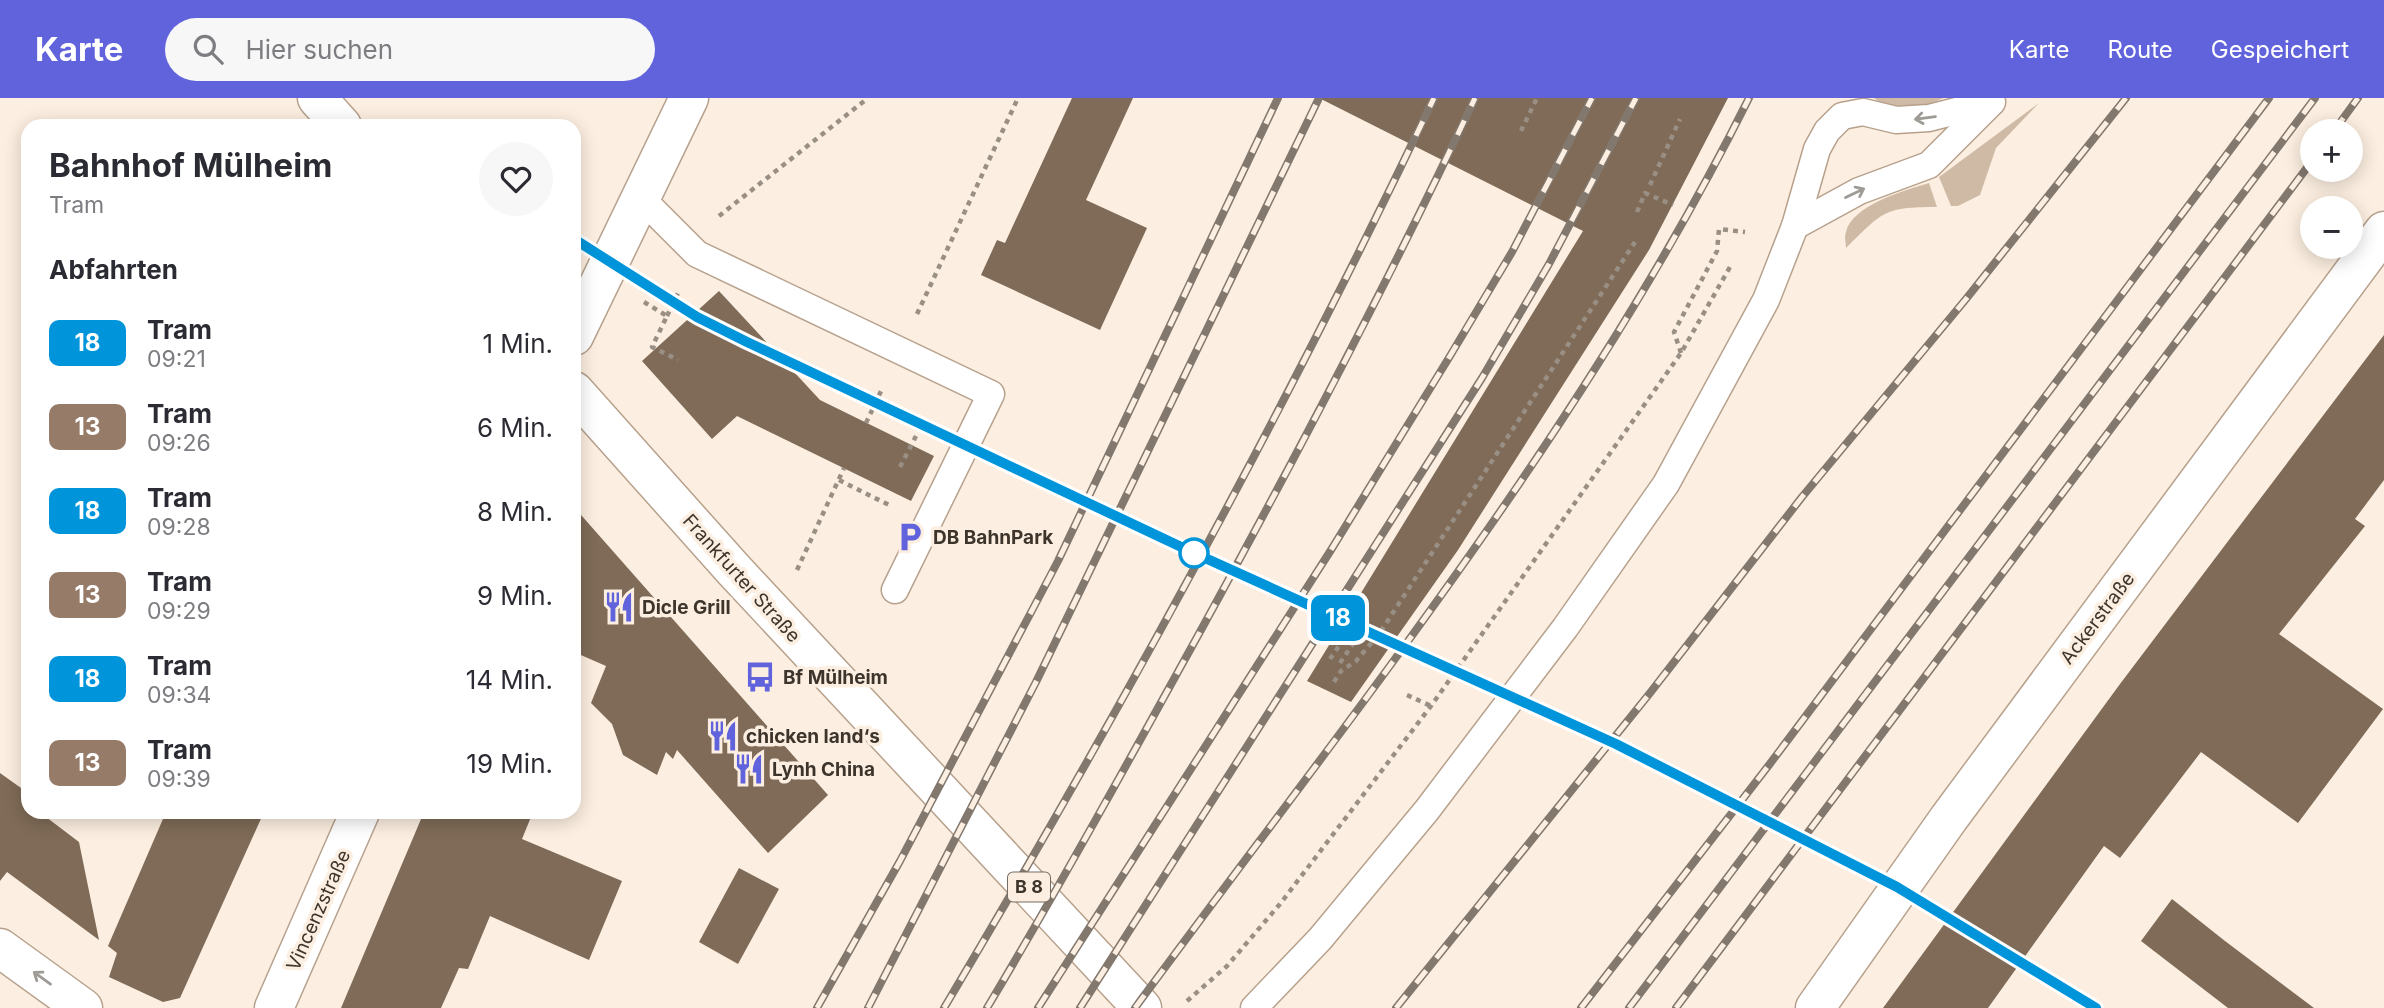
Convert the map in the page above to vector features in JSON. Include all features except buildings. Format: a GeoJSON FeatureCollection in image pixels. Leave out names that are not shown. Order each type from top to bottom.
{"type":"FeatureCollection","features":[{"type":"Feature","properties":{"kind":"street"},"geometry":{"type":"LineString","coordinates":[[317,98],[336,119]]}},
{"type":"Feature","properties":{"kind":"street"},"geometry":{"type":"LineString","coordinates":[[581,323],[690,98]]}},
{"type":"Feature","properties":{"kind":"street","name":"Ackerstraße"},"geometry":{"type":"LineString","coordinates":[[1815,1008],[1949,818],[2384,231]]}},
{"type":"Feature","properties":{"kind":"street","name":"Frankfurter Straße"},"geometry":{"type":"LineString","coordinates":[[581,399],[776,615],[1142,1008]]}},
{"type":"Feature","properties":{"kind":"street","name":"Vincenzstraße"},"geometry":{"type":"LineString","coordinates":[[274,1008],[357,819]]}},
{"type":"Feature","properties":{"kind":"street"},"geometry":{"type":"LineString","coordinates":[[0,948],[83,1008]]}},
{"type":"Feature","properties":{"kind":"lane"},"geometry":{"type":"LineString","coordinates":[[1254,1008],[1320,939],[1427,810],[1565,628],[1665,484],[1766,300],[1795,226],[1818,149],[1827,131],[1842,116],[1863,112],[1896,120],[1929,118],[1994,100]]}},
{"type":"Feature","properties":{"kind":"lane"},"geometry":{"type":"LineString","coordinates":[[1795,226],[1859,191],[1929,165],[1994,100]]}},
{"type":"Feature","properties":{"kind":"lane"},"geometry":{"type":"LineString","coordinates":[[641,198],[697,254],[991,394],[895,590]]}},
{"type":"Feature","properties":{"kind":"path"},"geometry":{"type":"LineString","coordinates":[[711,222],[868,98]]}},
{"type":"Feature","properties":{"kind":"path"},"geometry":{"type":"LineString","coordinates":[[916,317],[1018,98]]}},
{"type":"Feature","properties":{"kind":"path"},"geometry":{"type":"LineString","coordinates":[[1521,131],[1537,98]]}},
{"type":"Feature","properties":{"kind":"path"},"geometry":{"type":"LineString","coordinates":[[1650,185],[1680,119]]}},
{"type":"Feature","properties":{"kind":"path"},"geometry":{"type":"LineString","coordinates":[[1637,212],[1645,193],[1674,205]]}},
{"type":"Feature","properties":{"kind":"path"},"geometry":{"type":"LineString","coordinates":[[1741,244],[1751,220]]}},
{"type":"Feature","properties":{"kind":"path"},"geometry":{"type":"LineString","coordinates":[[1681,353],[1674,332],[1717,251],[1719,229],[1745,232]]}},
{"type":"Feature","properties":{"kind":"path"},"geometry":{"type":"LineString","coordinates":[[1334,682],[1340,671],[1356,661],[1378,634],[1635,242]]}},
{"type":"Feature","properties":{"kind":"path"},"geometry":{"type":"LineString","coordinates":[[1178,1008],[1227,966],[1280,904],[1431,706],[1681,353],[1726,278],[1735,255]]}},
{"type":"Feature","properties":{"kind":"path"},"geometry":{"type":"LineString","coordinates":[[603,277],[667,316],[652,347],[678,360]]}},
{"type":"Feature","properties":{"kind":"path"},"geometry":{"type":"LineString","coordinates":[[900,467],[916,436]]}},
{"type":"Feature","properties":{"kind":"path"},"geometry":{"type":"LineString","coordinates":[[776,615],[844,468]]}},
{"type":"Feature","properties":{"kind":"path"},"geometry":{"type":"LineString","coordinates":[[839,480],[928,523]]}},
{"type":"Feature","properties":{"kind":"path"},"geometry":{"type":"LineString","coordinates":[[1330,659],[1356,621],[1378,634]]}},
{"type":"Feature","properties":{"kind":"path"},"geometry":{"type":"LineString","coordinates":[[1340,663],[1365,626]]}},
{"type":"Feature","properties":{"kind":"path"},"geometry":{"type":"LineString","coordinates":[[1408,695],[1431,706]]}},
{"type":"Feature","properties":{"kind":"shaded area"},"geometry":{"type":"Polygon","coordinates":[[[1874,98],[1943,98],[1927,105],[1908,108],[1890,106],[1874,98]]]}},
{"type":"Feature","properties":{"kind":"shaded area"},"geometry":{"type":"Polygon","coordinates":[[[2039,103],[1996,148],[1980,195],[1958,206],[1951,206],[1939,177],[2039,103]]]}},
{"type":"Feature","properties":{"kind":"shaded area"},"geometry":{"type":"Polygon","coordinates":[[[1929,183],[1937,207],[1905,208],[1885,214],[1868,226],[1846,248],[1846,232],[1850,222],[1858,214],[1881,200],[1929,183]]]}},
{"type":"Feature","properties":{"kind":"railway"},"geometry":{"type":"LineString","coordinates":[[817,1008],[900,861],[1058,561],[1278,98]]}},
{"type":"Feature","properties":{"kind":"railway"},"geometry":{"type":"LineString","coordinates":[[868,1008],[1036,682],[1319,98]]}},
{"type":"Feature","properties":{"kind":"railway"},"geometry":{"type":"LineString","coordinates":[[944,1008],[1074,785],[1200,559],[1320,330],[1434,98]]}},
{"type":"Feature","properties":{"kind":"railway"},"geometry":{"type":"LineString","coordinates":[[987,1008],[1096,820],[1272,498],[1376,300],[1475,98]]}},
{"type":"Feature","properties":{"kind":"railway"},"geometry":{"type":"LineString","coordinates":[[1038,1008],[1331,550],[1450,356],[1512,252],[1592,98]]}},
{"type":"Feature","properties":{"kind":"railway"},"geometry":{"type":"LineString","coordinates":[[1080,1008],[1482,378],[1549,264],[1636,98]]}},
{"type":"Feature","properties":{"kind":"railway"},"geometry":{"type":"LineString","coordinates":[[1135,1008],[1381,677],[1540,453],[1614,338],[1684,220],[1749,98]]}},
{"type":"Feature","properties":{"kind":"railway"},"geometry":{"type":"LineString","coordinates":[[1396,1008],[1650,693],[1802,497],[1966,299],[2126,98]]}},
{"type":"Feature","properties":{"kind":"railway"},"geometry":{"type":"LineString","coordinates":[[1581,1008],[1769,765],[2269,98]]}},
{"type":"Feature","properties":{"kind":"railway"},"geometry":{"type":"LineString","coordinates":[[1629,1008],[2315,98]]}},
{"type":"Feature","properties":{"kind":"railway"},"geometry":{"type":"LineString","coordinates":[[2343,119],[2358,98]]}},
{"type":"Feature","properties":{"kind":"railway"},"geometry":{"type":"LineString","coordinates":[[1676,1008],[2300,177]]}},
{"type":"Feature","properties":{"kind":"tram line","name":"18"},"geometry":{"type":"LineString","coordinates":[[581,244],[697,317],[747,342],[1194,553],[1616,744],[1897,887],[2096,1008]]}},
{"type":"Feature","properties":{"kind":"place","name":"DB BahnPark"},"geometry":{"type":"Point","coordinates":[910,537]}},
{"type":"Feature","properties":{"kind":"place","name":"Dicle Grill"},"geometry":{"type":"Point","coordinates":[619,607]}},
{"type":"Feature","properties":{"kind":"place","name":"Bf Mülheim"},"geometry":{"type":"Point","coordinates":[760,677]}},
{"type":"Feature","properties":{"kind":"place","name":"chicken land‘s"},"geometry":{"type":"Point","coordinates":[723,736]}},
{"type":"Feature","properties":{"kind":"place","name":"Lynh China"},"geometry":{"type":"Point","coordinates":[749,769]}}]}
